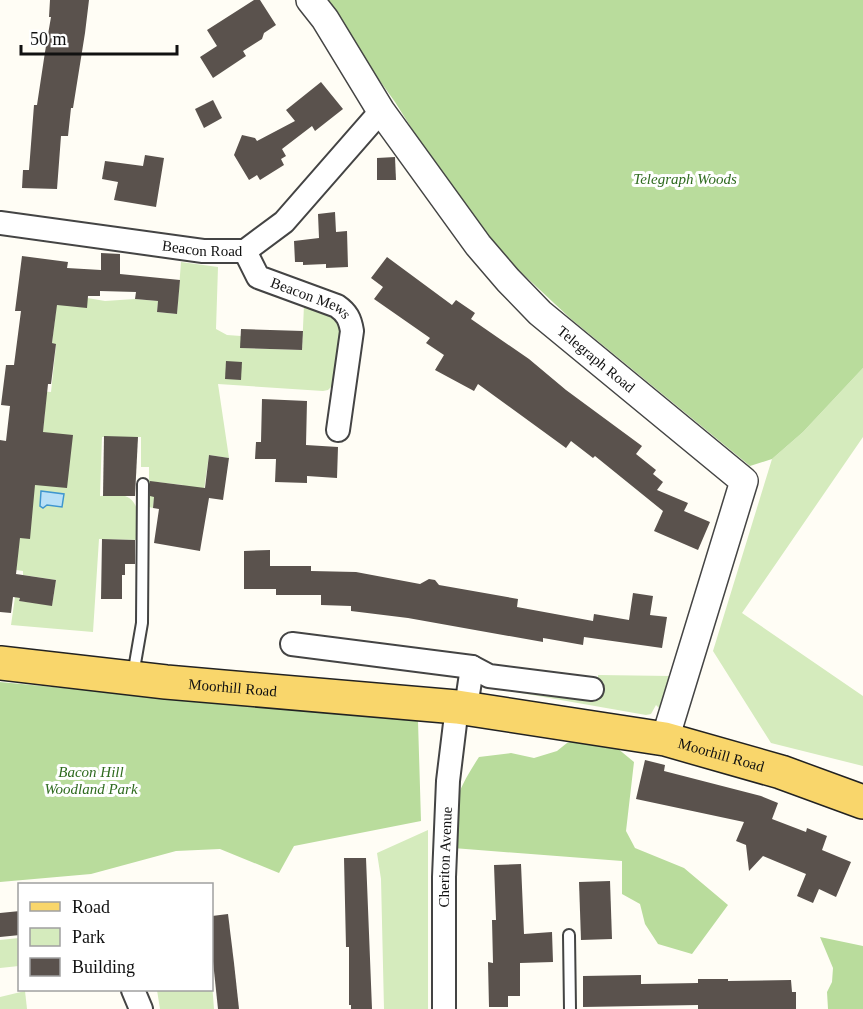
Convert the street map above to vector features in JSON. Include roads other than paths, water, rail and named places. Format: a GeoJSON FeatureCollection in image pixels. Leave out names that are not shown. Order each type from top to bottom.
{"type":"FeatureCollection","features":[{"type":"Feature","properties":{"kind":"main road","name":"Moorhill Road"},"geometry":{"type":"LineString","coordinates":[[0,663],[132,678],[462,707],[665,739],[781,772],[863,801]]}},
{"type":"Feature","properties":{"kind":"street","name":"Telegraph Road"},"geometry":{"type":"LineString","coordinates":[[310,0],[325,20],[381,111],[478,245],[524,297],[744,481],[665,739]]}},
{"type":"Feature","properties":{"kind":"street","name":"Beacon Road"},"geometry":{"type":"LineString","coordinates":[[0,223],[203,251],[245,251],[284,222],[381,111]]}},
{"type":"Feature","properties":{"kind":"street","name":"Beacon Mews"},"geometry":{"type":"LineString","coordinates":[[245,251],[258,277],[337,306],[351,320],[352,331],[338,430]]}},
{"type":"Feature","properties":{"kind":"street"},"geometry":{"type":"LineString","coordinates":[[292,644],[472,667],[489,676],[592,689]]}},
{"type":"Feature","properties":{"kind":"street"},"geometry":{"type":"LineString","coordinates":[[462,707],[472,667]]}},
{"type":"Feature","properties":{"kind":"street","name":"Cheriton Avenue"},"geometry":{"type":"LineString","coordinates":[[444,1009],[444,877],[448,781],[462,707]]}},
{"type":"Feature","properties":{"kind":"street"},"geometry":{"type":"LineString","coordinates":[[133,991],[141,1009]]}},
{"type":"Feature","properties":{"kind":"lane"},"geometry":{"type":"LineString","coordinates":[[132,678],[142,623],[143,484]]}},
{"type":"Feature","properties":{"kind":"lane"},"geometry":{"type":"LineString","coordinates":[[569,934],[570,1009]]}},
{"type":"Feature","properties":{"kind":"water"},"geometry":{"type":"Polygon","coordinates":[[[41,491],[64,494],[62,507],[47,505],[43,508],[40,506],[41,491]]]}},
{"type":"Feature","properties":{"kind":"park label","name":"Telegraph Woods"},"geometry":{"type":"Point","coordinates":[685,179]}},
{"type":"Feature","properties":{"kind":"park label","name":"Bacon Hill Woodland Park"},"geometry":{"type":"Point","coordinates":[91,780]}}]}
